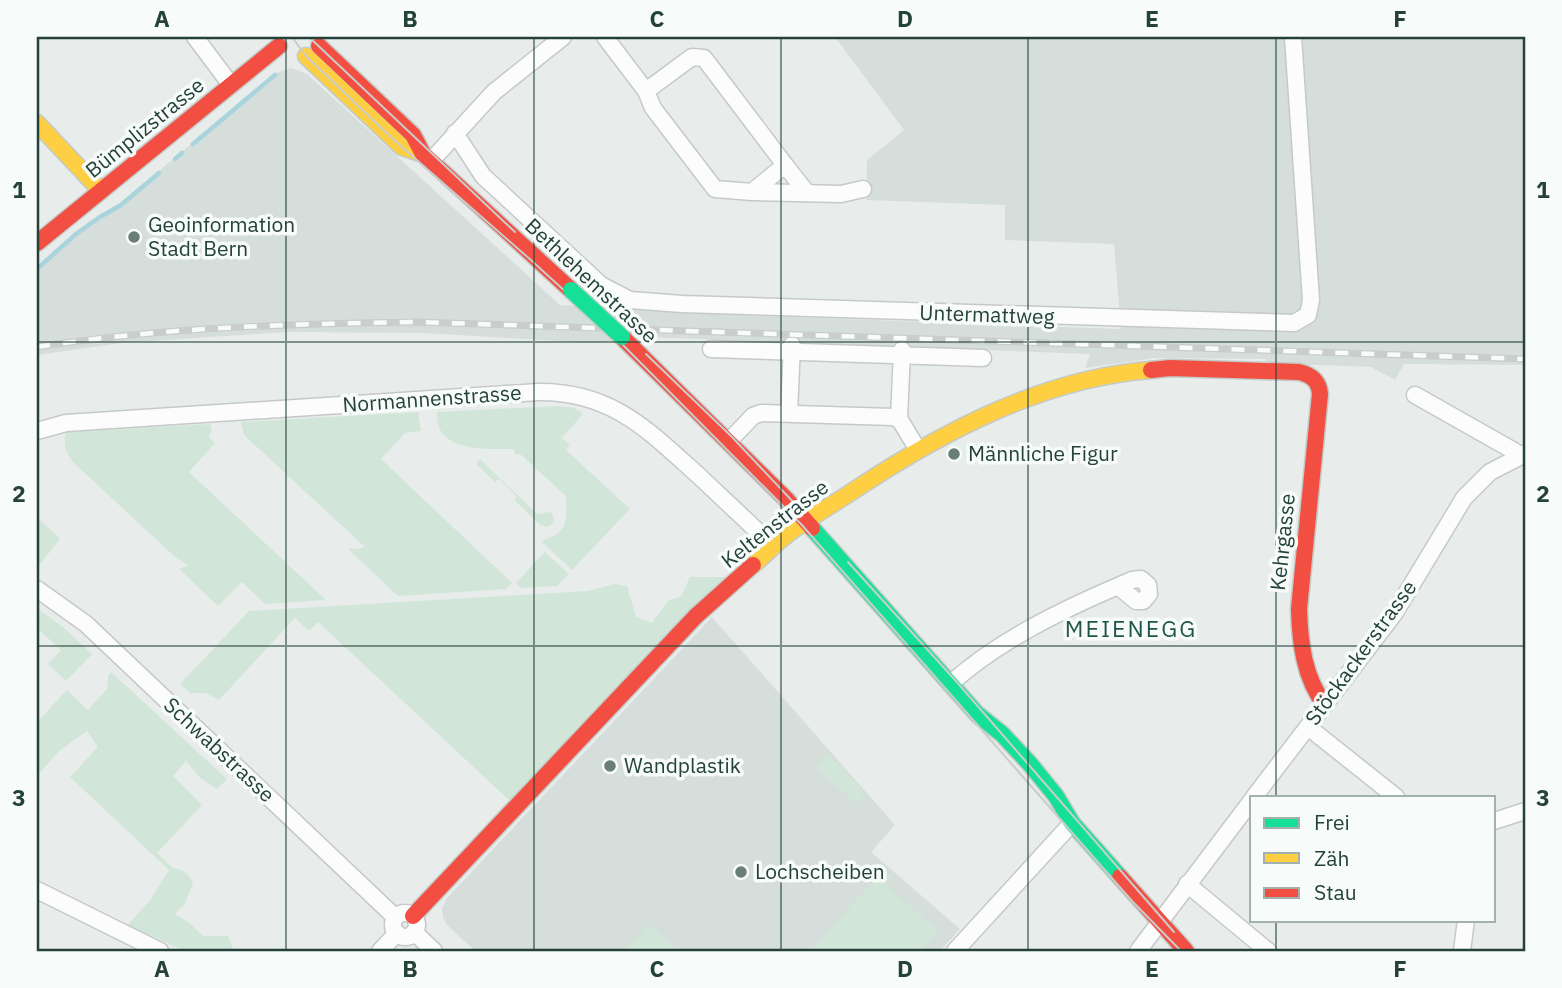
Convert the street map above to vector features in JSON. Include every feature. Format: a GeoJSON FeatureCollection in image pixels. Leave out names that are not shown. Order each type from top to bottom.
{"type":"FeatureCollection","features":[{"type":"Feature","properties":{"kind":"street"},"geometry":{"type":"LineString","coordinates":[[195,37],[231,85]]}},
{"type":"Feature","properties":{"kind":"street"},"geometry":{"type":"LineString","coordinates":[[427,157],[455,133],[494,92],[563,37]]}},
{"type":"Feature","properties":{"kind":"street"},"geometry":{"type":"LineString","coordinates":[[605,37],[646,91],[653,108],[712,188],[721,191],[841,194],[863,189]]}},
{"type":"Feature","properties":{"kind":"street","name":"Untermattweg"},"geometry":{"type":"LineString","coordinates":[[455,133],[473,164],[503,196],[600,285],[630,300],[682,304],[1294,323],[1308,314],[1311,300],[1293,37]]}},
{"type":"Feature","properties":{"kind":"street"},"geometry":{"type":"LineString","coordinates":[[277,41],[288,54],[316,46]]}},
{"type":"Feature","properties":{"kind":"street","name":"Bümplizstrasse"},"geometry":{"type":"LineString","coordinates":[[37,243],[231,85],[277,41]]}},
{"type":"Feature","properties":{"kind":"street","name":"Bethlehemstrasse"},"geometry":{"type":"LineString","coordinates":[[316,46],[413,135],[427,157],[622,337],[729,441],[806,521],[977,715],[1001,732],[1065,806],[1072,823],[1186,951]]}},
{"type":"Feature","properties":{"kind":"street"},"geometry":{"type":"LineString","coordinates":[[646,91],[692,57],[704,58],[807,193]]}},
{"type":"Feature","properties":{"kind":"street"},"geometry":{"type":"LineString","coordinates":[[37,123],[101,191]]}},
{"type":"Feature","properties":{"kind":"street"},"geometry":{"type":"LineString","coordinates":[[752,192],[785,165]]}},
{"type":"Feature","properties":{"kind":"street"},"geometry":{"type":"LineString","coordinates":[[789,414],[792,348]]}},
{"type":"Feature","properties":{"kind":"street"},"geometry":{"type":"LineString","coordinates":[[711,349],[792,348],[983,358]]}},
{"type":"Feature","properties":{"kind":"street"},"geometry":{"type":"LineString","coordinates":[[902,352],[899,419],[918,450]]}},
{"type":"Feature","properties":{"kind":"street","name":"Keltenstrasse"},"geometry":{"type":"LineString","coordinates":[[414,924],[696,616],[806,521],[918,450],[1018,401],[1102,375],[1185,368],[1298,372],[1307,373],[1314,378]]}},
{"type":"Feature","properties":{"kind":"street","name":"Kehrgasse"},"geometry":{"type":"LineString","coordinates":[[1314,378],[1319,385],[1320,394],[1298,625],[1315,696],[1325,705]]}},
{"type":"Feature","properties":{"kind":"street","name":"Normannenstrasse"},"geometry":{"type":"LineString","coordinates":[[37,431],[66,423],[172,415],[538,392],[570,393],[599,401],[635,419],[773,547]]}},
{"type":"Feature","properties":{"kind":"street"},"geometry":{"type":"LineString","coordinates":[[1415,396],[1523,455]]}},
{"type":"Feature","properties":{"kind":"street"},"geometry":{"type":"LineString","coordinates":[[729,441],[757,414],[899,419]]}},
{"type":"Feature","properties":{"kind":"street","name":"Stöckackerstrasse"},"geometry":{"type":"LineString","coordinates":[[1255,796],[1394,614],[1464,498],[1484,477],[1523,455]]}},
{"type":"Feature","properties":{"kind":"street"},"geometry":{"type":"LineString","coordinates":[[950,684],[971,666],[1031,629],[1118,586]]}},
{"type":"Feature","properties":{"kind":"street","name":"Schwabstrasse"},"geometry":{"type":"LineString","coordinates":[[37,589],[86,624],[396,925]]}},
{"type":"Feature","properties":{"kind":"street"},"geometry":{"type":"LineString","coordinates":[[1308,727],[1395,796]]}},
{"type":"Feature","properties":{"kind":"street","name":"Stöckackerstrasse"},"geometry":{"type":"LineString","coordinates":[[1138,951],[1250,803]]}},
{"type":"Feature","properties":{"kind":"street"},"geometry":{"type":"LineString","coordinates":[[1496,820],[1525,811]]}},
{"type":"Feature","properties":{"kind":"street"},"geometry":{"type":"LineString","coordinates":[[955,951],[1072,823]]}},
{"type":"Feature","properties":{"kind":"street"},"geometry":{"type":"LineString","coordinates":[[1187,884],[1268,951]]}},
{"type":"Feature","properties":{"kind":"street"},"geometry":{"type":"LineString","coordinates":[[37,890],[160,951]]}},
{"type":"Feature","properties":{"kind":"street"},"geometry":{"type":"LineString","coordinates":[[380,951],[404,913],[434,951]]}},
{"type":"Feature","properties":{"kind":"street"},"geometry":{"type":"LineString","coordinates":[[1462,951],[1466,922]]}},
{"type":"Feature","properties":{"kind":"shaded area"},"geometry":{"type":"Polygon","coordinates":[[[835,37],[1525,37],[1525,365],[1404,364],[1395,380],[1371,367],[1266,363],[1265,359],[1155,358],[1085,368],[1090,354],[643,337],[591,343],[424,333],[288,332],[121,343],[37,355],[37,267],[87,223],[120,204],[274,74],[291,68],[307,74],[560,305],[759,316],[1121,329],[1114,244],[1005,240],[1005,205],[866,200],[867,160],[904,130],[835,37]]]}},
{"type":"Feature","properties":{"kind":"shaded area"},"geometry":{"type":"Polygon","coordinates":[[[712,617],[895,825],[871,852],[960,929],[940,951],[475,951],[443,918],[442,908],[447,898],[712,617]]]}},
{"type":"Feature","properties":{"kind":"green space"},"geometry":{"type":"Polygon","coordinates":[[[557,406],[575,408],[583,414],[562,438],[570,445],[566,450],[630,509],[572,570],[542,542],[561,531],[566,516],[566,496],[520,454],[515,454],[514,449],[464,446],[444,435],[438,425],[437,412],[557,406]]]}},
{"type":"Feature","properties":{"kind":"green space"},"geometry":{"type":"Polygon","coordinates":[[[418,412],[421,431],[405,433],[381,459],[512,583],[506,589],[398,596],[347,548],[365,547],[244,435],[241,422],[418,412]]]}},
{"type":"Feature","properties":{"kind":"green space"},"geometry":{"type":"Polygon","coordinates":[[[210,424],[212,429],[209,437],[215,443],[189,472],[326,600],[265,604],[242,582],[218,606],[179,569],[188,565],[174,556],[75,464],[65,445],[66,432],[210,424]]]}},
{"type":"Feature","properties":{"kind":"green space"},"geometry":{"type":"Polygon","coordinates":[[[480,459],[537,514],[551,512],[554,519],[552,524],[547,527],[540,525],[514,500],[517,497],[499,479],[495,482],[476,464],[480,459]]]}},
{"type":"Feature","properties":{"kind":"green space"},"geometry":{"type":"Polygon","coordinates":[[[37,517],[60,539],[37,568],[37,517]]]}},
{"type":"Feature","properties":{"kind":"green space"},"geometry":{"type":"Polygon","coordinates":[[[545,552],[569,574],[557,586],[522,588],[516,583],[545,552]]]}},
{"type":"Feature","properties":{"kind":"green space"},"geometry":{"type":"Polygon","coordinates":[[[690,577],[728,577],[510,801],[318,622],[309,631],[295,618],[219,700],[206,693],[190,693],[180,684],[249,611],[587,591],[615,584],[627,586],[636,617],[652,623],[668,601],[681,596],[690,577]]]}},
{"type":"Feature","properties":{"kind":"green space"},"geometry":{"type":"Polygon","coordinates":[[[37,608],[92,654],[66,681],[48,664],[61,650],[37,628],[37,608]]]}},
{"type":"Feature","properties":{"kind":"green space"},"geometry":{"type":"Polygon","coordinates":[[[111,672],[227,779],[217,789],[200,778],[186,761],[173,776],[202,805],[157,853],[173,868],[185,872],[193,883],[185,903],[175,914],[203,936],[228,936],[234,951],[185,951],[128,925],[151,899],[169,870],[70,777],[98,747],[87,731],[59,751],[37,776],[37,722],[67,690],[88,710],[107,689],[111,672]]]}},
{"type":"Feature","properties":{"kind":"green space"},"geometry":{"type":"Polygon","coordinates":[[[828,753],[865,794],[856,804],[816,767],[828,753]]]}},
{"type":"Feature","properties":{"kind":"green space"},"geometry":{"type":"Polygon","coordinates":[[[877,877],[938,931],[920,951],[810,951],[877,877]]]}},
{"type":"Feature","properties":{"kind":"green space"},"geometry":{"type":"Polygon","coordinates":[[[649,924],[678,951],[623,951],[649,924]]]}},
{"type":"Feature","properties":{"kind":"waterway"},"geometry":{"type":"LineString","coordinates":[[193,144],[275,75]]}},
{"type":"Feature","properties":{"kind":"waterway"},"geometry":{"type":"LineString","coordinates":[[175,159],[182,153]]}},
{"type":"Feature","properties":{"kind":"waterway"},"geometry":{"type":"LineString","coordinates":[[37,269],[76,234],[121,205],[159,173]]}},
{"type":"Feature","properties":{"kind":"tram line"},"geometry":{"type":"LineString","coordinates":[[292,37],[306,56],[394,140],[615,337],[801,524],[1132,901],[1181,951]]}},
{"type":"Feature","properties":{"kind":"tram line"},"geometry":{"type":"LineString","coordinates":[[309,37],[515,232]]}},
{"type":"Feature","properties":{"kind":"tram line"},"geometry":{"type":"LineString","coordinates":[[646,354],[732,437],[796,505]]}},
{"type":"Feature","properties":{"kind":"tram line"},"geometry":{"type":"LineString","coordinates":[[848,562],[955,680],[1174,932]]}},
{"type":"Feature","properties":{"kind":"railway"},"geometry":{"type":"LineString","coordinates":[[37,347],[179,331],[417,322],[1525,359]]}},
{"type":"Feature","properties":{"kind":"traffic: fast"},"geometry":{"type":"LineString","coordinates":[[571,290],[622,337]]}},
{"type":"Feature","properties":{"kind":"traffic: fast"},"geometry":{"type":"LineString","coordinates":[[812,528],[977,714],[1002,734],[1030,764],[1056,796],[1072,823],[1120,877]]}},
{"type":"Feature","properties":{"kind":"traffic: slow"},"geometry":{"type":"LineString","coordinates":[[306,56],[402,147],[423,154]]}},
{"type":"Feature","properties":{"kind":"traffic: slow"},"geometry":{"type":"LineString","coordinates":[[37,123],[101,191]]}},
{"type":"Feature","properties":{"kind":"traffic: slow"},"geometry":{"type":"LineString","coordinates":[[753,565],[805,521],[924,447],[960,428],[1034,396],[1072,384],[1151,370]]}},
{"type":"Feature","properties":{"kind":"traffic: jam"},"geometry":{"type":"LineString","coordinates":[[37,243],[279,46]]}},
{"type":"Feature","properties":{"kind":"traffic: jam"},"geometry":{"type":"LineString","coordinates":[[319,46],[413,135],[423,154],[571,290]]}},
{"type":"Feature","properties":{"kind":"traffic: jam"},"geometry":{"type":"LineString","coordinates":[[622,337],[812,528]]}},
{"type":"Feature","properties":{"kind":"traffic: jam"},"geometry":{"type":"LineString","coordinates":[[1151,370],[1170,368],[1299,372],[1316,382],[1320,394],[1299,609],[1304,660],[1312,683],[1325,705]]}},
{"type":"Feature","properties":{"kind":"traffic: jam"},"geometry":{"type":"LineString","coordinates":[[413,916],[696,616],[753,565]]}},
{"type":"Feature","properties":{"kind":"traffic: jam"},"geometry":{"type":"LineString","coordinates":[[1120,877],[1186,951]]}},
{"type":"Feature","properties":{"kind":"place","name":"Geoinformation Stadt Bern"},"geometry":{"type":"Point","coordinates":[134,237]}},
{"type":"Feature","properties":{"kind":"place","name":"Männliche Figur"},"geometry":{"type":"Point","coordinates":[954,454]}},
{"type":"Feature","properties":{"kind":"place","name":"Wandplastik"},"geometry":{"type":"Point","coordinates":[610,766]}},
{"type":"Feature","properties":{"kind":"place","name":"Lochscheiben"},"geometry":{"type":"Point","coordinates":[741,872]}},
{"type":"Feature","properties":{"kind":"district","name":"MEIENEGG"},"geometry":{"type":"Point","coordinates":[1131,629]}}]}
